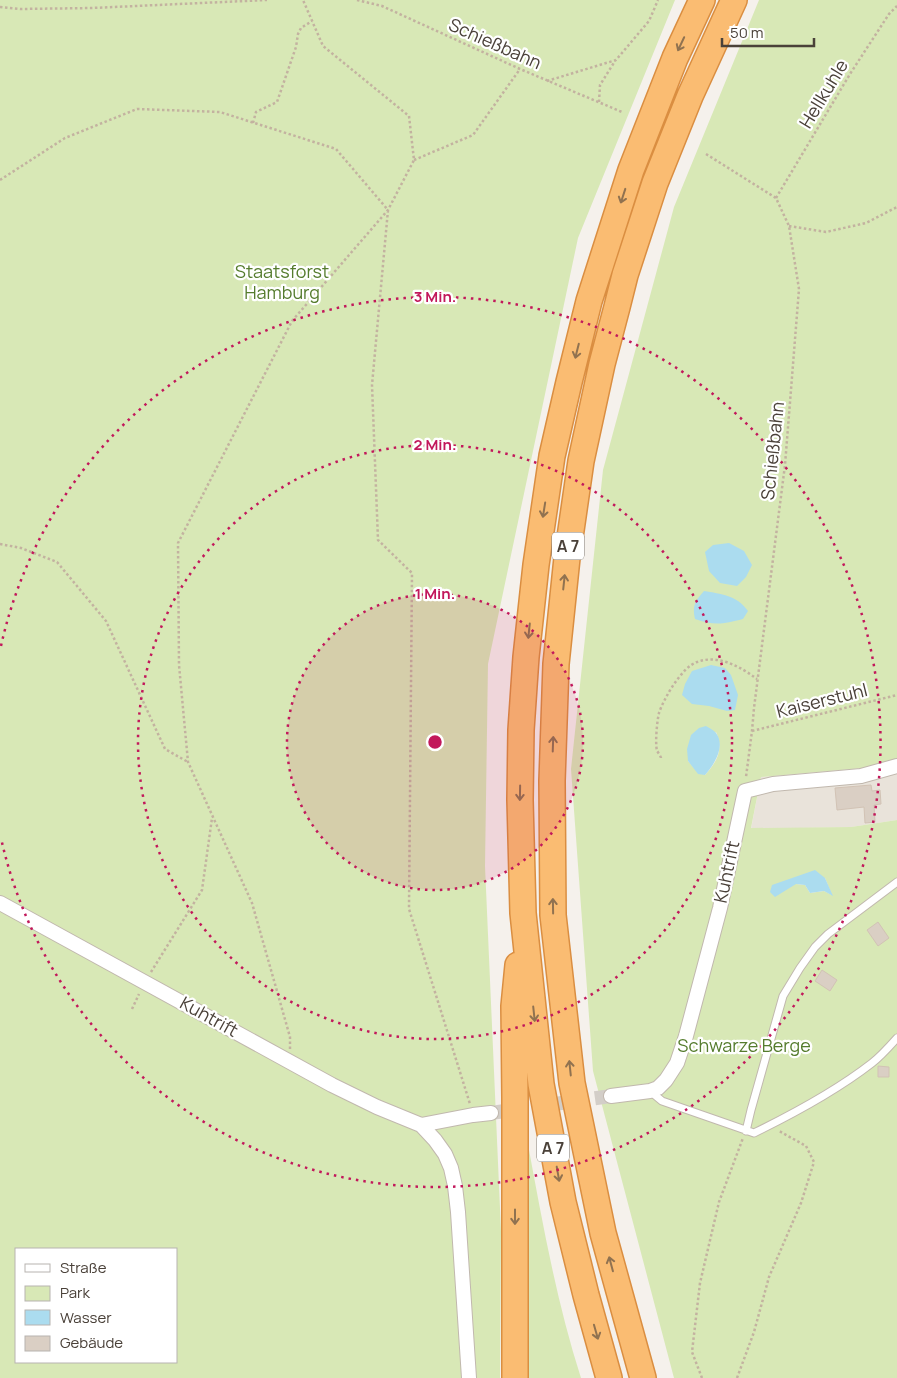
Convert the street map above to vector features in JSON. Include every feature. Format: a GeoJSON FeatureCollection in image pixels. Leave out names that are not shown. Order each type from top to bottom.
{"type":"FeatureCollection","features":[{"type":"Feature","properties":{"kind":"highway","name":"A 7"},"geometry":{"type":"LineString","coordinates":[[609,1378],[563,1202],[542,1084],[523,913],[520,800],[521,730],[526,657],[536,565],[552,456],[569,382],[590,301],[631,170],[675,58],[702,0]]}},
{"type":"Feature","properties":{"kind":"highway","name":"A 7"},"geometry":{"type":"LineString","coordinates":[[643,1378],[603,1233],[572,1082],[553,915],[552,781],[556,664],[567,558],[581,462],[602,364],[617,307],[655,183],[690,96],[734,0]]}},
{"type":"Feature","properties":{"kind":"highway"},"geometry":{"type":"LineString","coordinates":[[515,1378],[516,1118],[514,1006],[523,913]]}},
{"type":"Feature","properties":{"kind":"street"},"geometry":{"type":"LineString","coordinates":[[745,791],[773,784],[860,776],[897,766]]}},
{"type":"Feature","properties":{"kind":"street","name":"Kuhtrift"},"geometry":{"type":"LineString","coordinates":[[650,1091],[658,1088],[666,1080],[680,1056],[720,908],[745,791]]}},
{"type":"Feature","properties":{"kind":"street","name":"Kuhtrift"},"geometry":{"type":"LineString","coordinates":[[0,903],[332,1085],[377,1107],[421,1125],[445,1154],[451,1168],[455,1186],[469,1378]]}},
{"type":"Feature","properties":{"kind":"street"},"geometry":{"type":"LineString","coordinates":[[611,1096],[650,1091]]}},
{"type":"Feature","properties":{"kind":"street"},"geometry":{"type":"LineString","coordinates":[[421,1125],[491,1113]]}},
{"type":"Feature","properties":{"kind":"lane"},"geometry":{"type":"LineString","coordinates":[[746,1131],[783,996],[815,947],[828,934],[897,882]]}},
{"type":"Feature","properties":{"kind":"lane"},"geometry":{"type":"LineString","coordinates":[[650,1091],[662,1101],[754,1133],[795,1112],[842,1084],[874,1062],[897,1038]]}},
{"type":"Feature","properties":{"kind":"path"},"geometry":{"type":"LineString","coordinates":[[0,7],[20,9],[92,8],[267,0]]}},
{"type":"Feature","properties":{"kind":"path"},"geometry":{"type":"LineString","coordinates":[[286,1059],[290,1046],[290,1037],[252,903],[188,762],[179,665],[178,543],[292,321],[388,210],[414,160],[409,116],[323,46],[303,0]]}},
{"type":"Feature","properties":{"kind":"path","name":"Schießbahn"},"geometry":{"type":"LineString","coordinates":[[358,0],[382,6],[547,81],[622,112]]}},
{"type":"Feature","properties":{"kind":"path"},"geometry":{"type":"LineString","coordinates":[[382,0],[382,6]]}},
{"type":"Feature","properties":{"kind":"path"},"geometry":{"type":"LineString","coordinates":[[599,102],[600,85],[616,60],[650,21],[658,0]]}},
{"type":"Feature","properties":{"kind":"path","name":"Hellkuhle"},"geometry":{"type":"LineString","coordinates":[[776,198],[850,74],[889,14],[897,6]]}},
{"type":"Feature","properties":{"kind":"path"},"geometry":{"type":"LineString","coordinates":[[253,123],[256,112],[277,102],[296,46],[298,34],[301,28],[312,21]]}},
{"type":"Feature","properties":{"kind":"path"},"geometry":{"type":"LineString","coordinates":[[547,81],[616,60]]}},
{"type":"Feature","properties":{"kind":"path"},"geometry":{"type":"LineString","coordinates":[[414,160],[473,135],[520,69]]}},
{"type":"Feature","properties":{"kind":"path"},"geometry":{"type":"LineString","coordinates":[[0,180],[65,138],[137,108],[220,112],[336,149],[388,210],[372,385],[378,540],[412,573],[409,909],[473,1115]]}},
{"type":"Feature","properties":{"kind":"path"},"geometry":{"type":"LineString","coordinates":[[706,154],[776,198]]}},
{"type":"Feature","properties":{"kind":"path","name":"Schießbahn"},"geometry":{"type":"LineString","coordinates":[[745,791],[757,679],[785,465],[799,288],[789,226],[776,198]]}},
{"type":"Feature","properties":{"kind":"path"},"geometry":{"type":"LineString","coordinates":[[789,226],[826,232],[866,223],[897,206]]}},
{"type":"Feature","properties":{"kind":"path"},"geometry":{"type":"LineString","coordinates":[[0,544],[20,548],[57,562],[106,620],[166,749],[188,762]]}},
{"type":"Feature","properties":{"kind":"path"},"geometry":{"type":"LineString","coordinates":[[661,758],[657,752],[659,713],[673,686],[690,665],[699,661],[712,660],[729,663],[757,679]]}},
{"type":"Feature","properties":{"kind":"path","name":"Kaiserstuhl"},"geometry":{"type":"LineString","coordinates":[[752,731],[897,695]]}},
{"type":"Feature","properties":{"kind":"path"},"geometry":{"type":"LineString","coordinates":[[132,1009],[145,982],[202,890],[212,816]]}},
{"type":"Feature","properties":{"kind":"path"},"geometry":{"type":"LineString","coordinates":[[737,1378],[754,1332],[769,1277],[801,1203],[814,1162],[806,1146],[800,1142],[773,1128],[761,1130]]}},
{"type":"Feature","properties":{"kind":"path"},"geometry":{"type":"LineString","coordinates":[[702,1378],[692,1352],[700,1283],[719,1202],[746,1131]]}},
{"type":"Feature","properties":{"kind":"shaded area"},"geometry":{"type":"Polygon","coordinates":[[[897,760],[897,820],[851,827],[751,829],[761,777],[875,767],[897,760]]]}},
{"type":"Feature","properties":{"kind":"green space","name":"Staatsforst Hamburg"},"geometry":{"type":"Polygon","coordinates":[[[0,0],[675,0],[578,238],[488,664],[485,866],[501,1231],[500,1378],[0,1378],[0,0]]]}},
{"type":"Feature","properties":{"kind":"green space","name":"Schwarze Berge"},"geometry":{"type":"Polygon","coordinates":[[[759,0],[897,0],[897,760],[875,767],[761,777],[751,828],[851,827],[897,820],[897,1378],[674,1378],[593,1071],[571,769],[603,470],[674,207],[759,0]],[[716,732],[688,761],[695,769],[705,775],[718,755],[719,744],[716,732]],[[825,878],[796,884],[805,885],[810,893],[824,891],[832,895],[825,878]]]}},
{"type":"Feature","properties":{"kind":"green space"},"geometry":{"type":"Polygon","coordinates":[[[527,1139],[557,1289],[581,1378],[523,1378],[527,1139]]]}},
{"type":"Feature","properties":{"kind":"water"},"geometry":{"type":"Polygon","coordinates":[[[729,543],[744,551],[752,565],[746,577],[737,586],[720,583],[709,571],[705,552],[713,545],[729,543]]]}},
{"type":"Feature","properties":{"kind":"water"},"geometry":{"type":"Polygon","coordinates":[[[704,591],[734,598],[748,611],[743,619],[724,623],[708,623],[695,619],[695,604],[704,591]]]}},
{"type":"Feature","properties":{"kind":"water"},"geometry":{"type":"Polygon","coordinates":[[[711,665],[725,668],[731,675],[738,695],[735,710],[727,711],[692,704],[682,695],[692,671],[711,665]]]}},
{"type":"Feature","properties":{"kind":"water"},"geometry":{"type":"Polygon","coordinates":[[[706,726],[716,733],[720,744],[718,755],[705,775],[698,774],[688,761],[687,749],[691,735],[699,728],[706,726]]]}},
{"type":"Feature","properties":{"kind":"water"},"geometry":{"type":"Polygon","coordinates":[[[815,870],[825,878],[833,896],[824,891],[810,893],[805,885],[796,884],[775,897],[770,892],[772,885],[815,870]]]}},
{"type":"Feature","properties":{"kind":"building"},"geometry":{"type":"Polygon","coordinates":[[[871,785],[872,791],[880,790],[881,804],[874,805],[875,822],[865,823],[864,807],[837,810],[835,788],[871,785]]]}},
{"type":"Feature","properties":{"kind":"building"},"geometry":{"type":"Polygon","coordinates":[[[878,922],[889,938],[878,946],[867,930],[878,922]]]}},
{"type":"Feature","properties":{"kind":"building"},"geometry":{"type":"Polygon","coordinates":[[[822,970],[837,980],[830,991],[815,981],[822,970]]]}},
{"type":"Feature","properties":{"kind":"building"},"geometry":{"type":"Polygon","coordinates":[[[878,1066],[889,1067],[889,1077],[878,1077],[878,1066]]]}},
{"type":"Feature","properties":{"kind":"tunnel"},"geometry":{"type":"LineString","coordinates":[[491,1113],[611,1096]]}}]}
